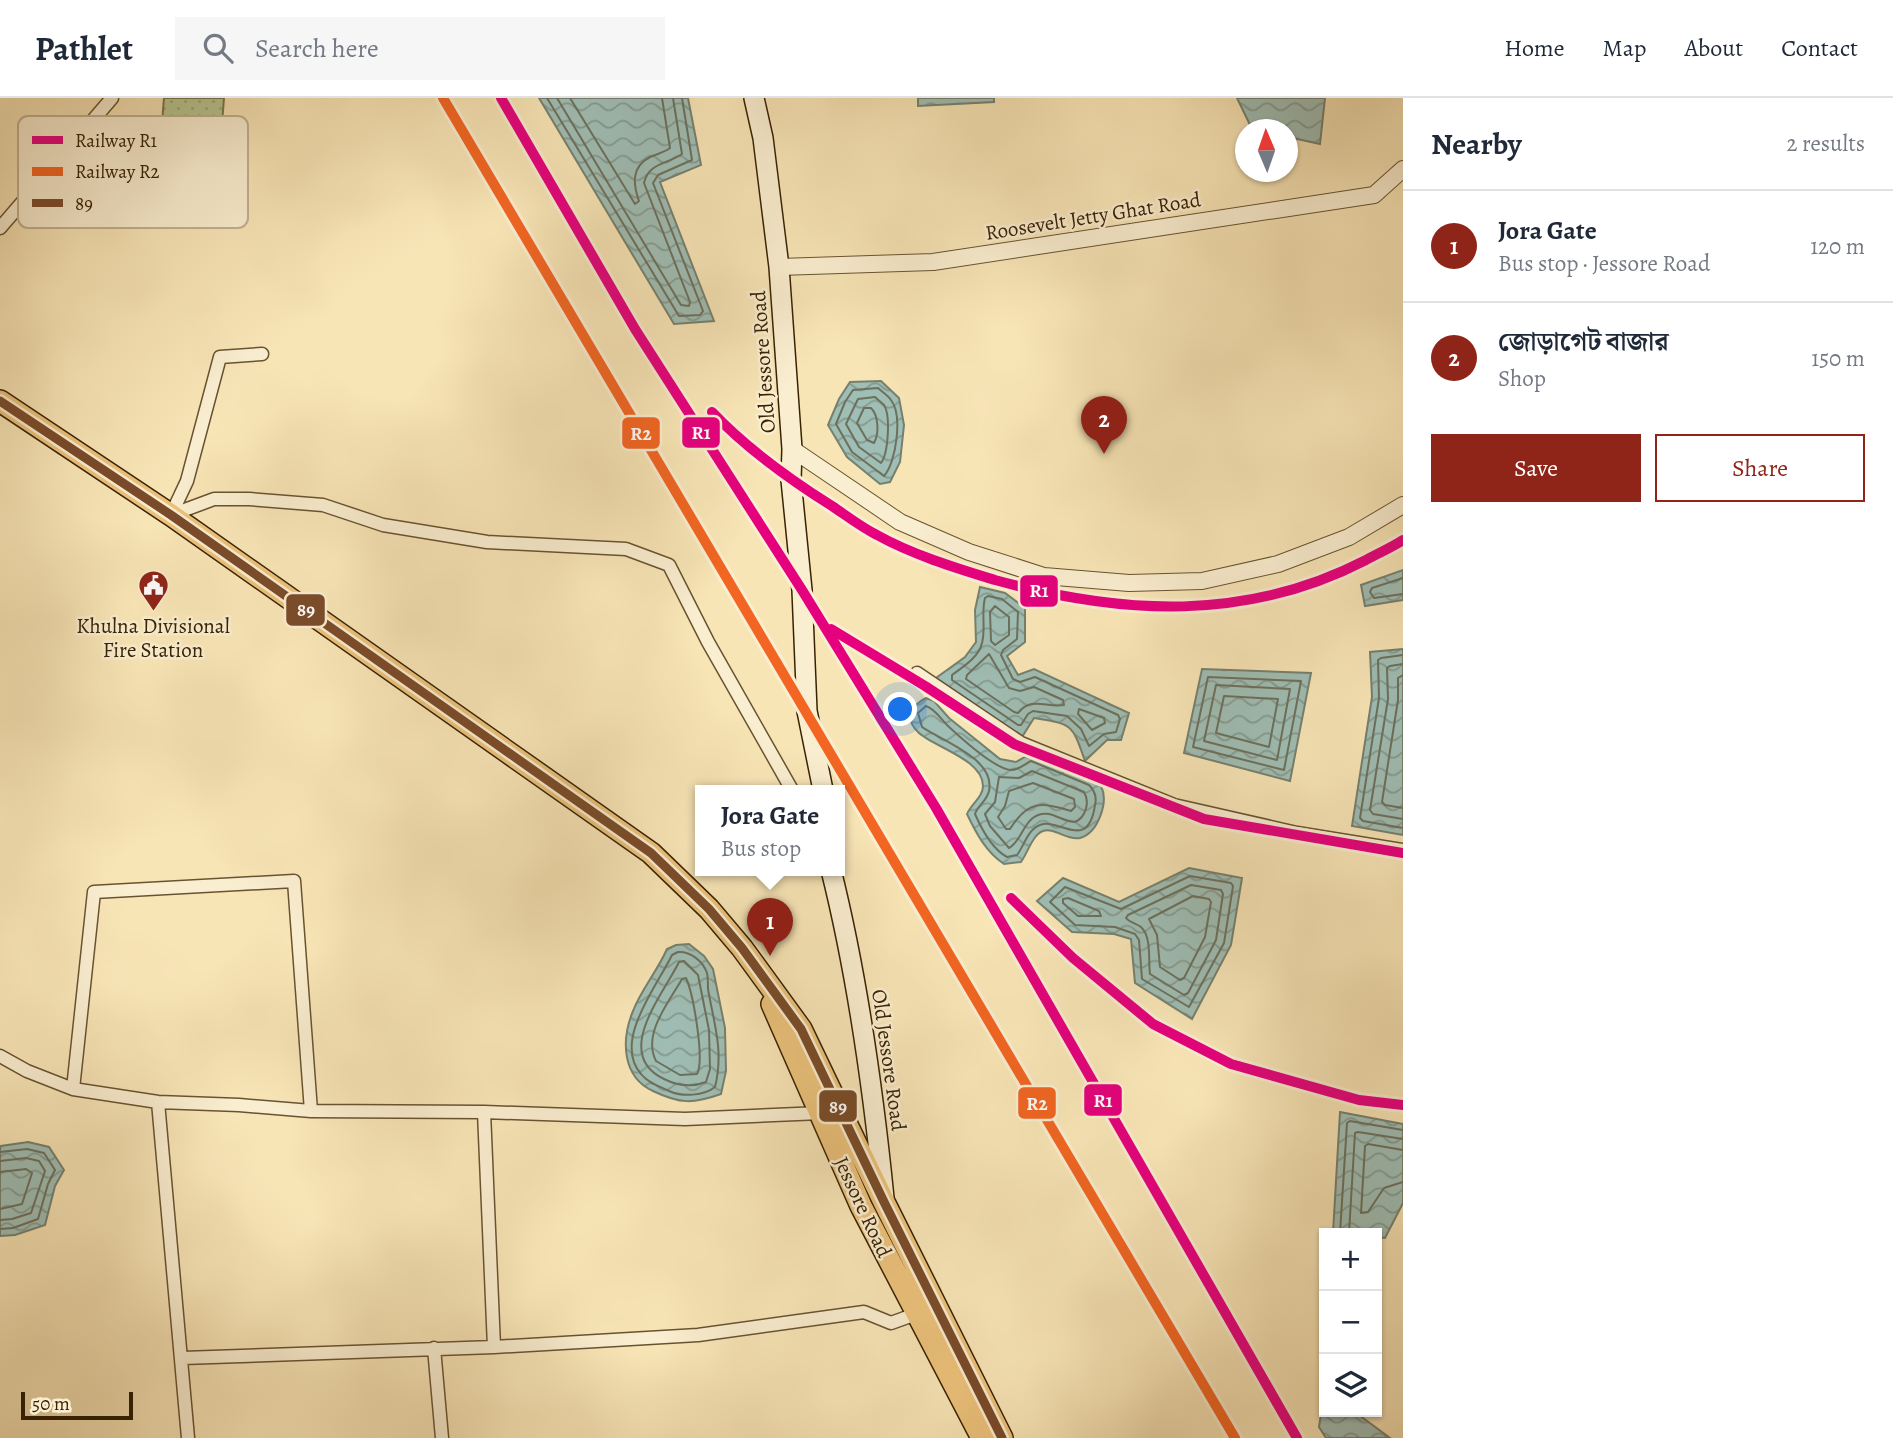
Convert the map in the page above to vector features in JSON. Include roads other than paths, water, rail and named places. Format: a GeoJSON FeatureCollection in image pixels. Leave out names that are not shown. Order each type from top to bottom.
{"type":"FeatureCollection","features":[{"type":"Feature","properties":{"kind":"highway","name":"Jessore Road"},"geometry":{"type":"LineString","coordinates":[[0,401],[171,515],[652,853],[709,909],[801,1029],[1002,1438]]}},
{"type":"Feature","properties":{"kind":"highway","name":"Jessore Road"},"geometry":{"type":"LineString","coordinates":[[758,970],[887,1259],[982,1438]]}},
{"type":"Feature","properties":{"kind":"main road","name":"Old Jessore Road"},"geometry":{"type":"LineString","coordinates":[[754,98],[763,138],[779,267],[792,449],[791,480],[802,590],[807,711],[822,785]]}},
{"type":"Feature","properties":{"kind":"main road","name":"Old Jessore Road"},"geometry":{"type":"LineString","coordinates":[[832,876],[849,945],[877,1128],[887,1259]]}},
{"type":"Feature","properties":{"kind":"street"},"geometry":{"type":"LineString","coordinates":[[96,116],[112,98]]}},
{"type":"Feature","properties":{"kind":"street","name":"Roosevelt Jetty Ghat Road"},"geometry":{"type":"LineString","coordinates":[[779,267],[933,262],[1374,195],[1403,169]]}},
{"type":"Feature","properties":{"kind":"street"},"geometry":{"type":"LineString","coordinates":[[0,228],[18,207]]}},
{"type":"Feature","properties":{"kind":"street"},"geometry":{"type":"LineString","coordinates":[[171,515],[187,481],[220,357],[262,354]]}},
{"type":"Feature","properties":{"kind":"street"},"geometry":{"type":"LineString","coordinates":[[792,449],[900,522],[969,552],[1044,576],[1129,583],[1202,581],[1278,564],[1349,537],[1403,505]]}},
{"type":"Feature","properties":{"kind":"street"},"geometry":{"type":"LineString","coordinates":[[171,515],[214,499],[323,505],[383,525],[487,542],[626,549],[669,565],[708,642],[789,785]]}},
{"type":"Feature","properties":{"kind":"street"},"geometry":{"type":"LineString","coordinates":[[918,673],[1021,743],[1174,806],[1297,833],[1403,850]]}},
{"type":"Feature","properties":{"kind":"street"},"geometry":{"type":"LineString","coordinates":[[73,1089],[94,892],[294,881],[311,1111]]}},
{"type":"Feature","properties":{"kind":"street"},"geometry":{"type":"LineString","coordinates":[[0,1056],[27,1071],[73,1089],[158,1102],[311,1111],[484,1112],[685,1119],[821,1113]]}},
{"type":"Feature","properties":{"kind":"street"},"geometry":{"type":"LineString","coordinates":[[158,1102],[183,1358],[188,1438]]}},
{"type":"Feature","properties":{"kind":"street"},"geometry":{"type":"LineString","coordinates":[[484,1112],[494,1347]]}},
{"type":"Feature","properties":{"kind":"street"},"geometry":{"type":"LineString","coordinates":[[183,1358],[494,1347],[698,1335],[864,1312],[891,1323],[916,1314]]}},
{"type":"Feature","properties":{"kind":"street"},"geometry":{"type":"LineString","coordinates":[[434,1348],[442,1438]]}},
{"type":"Feature","properties":{"kind":"water"},"geometry":{"type":"Polygon","coordinates":[[[539,98],[688,98],[701,165],[660,182],[714,321],[674,324],[539,98]]]}},
{"type":"Feature","properties":{"kind":"water"},"geometry":{"type":"Polygon","coordinates":[[[918,98],[994,98],[994,102],[918,106],[918,98]]]}},
{"type":"Feature","properties":{"kind":"water"},"geometry":{"type":"Polygon","coordinates":[[[1237,98],[1325,98],[1320,144],[1298,139],[1298,119],[1247,119],[1237,98]]]}},
{"type":"Feature","properties":{"kind":"water"},"geometry":{"type":"Polygon","coordinates":[[[881,381],[899,398],[904,425],[900,462],[890,482],[880,484],[847,457],[828,425],[850,382],[881,381]]]}},
{"type":"Feature","properties":{"kind":"water"},"geometry":{"type":"Polygon","coordinates":[[[1403,570],[1403,600],[1365,606],[1361,585],[1403,570]]]}},
{"type":"Feature","properties":{"kind":"water"},"geometry":{"type":"Polygon","coordinates":[[[980,587],[1005,593],[1025,608],[1025,642],[1007,656],[1018,675],[1034,669],[1129,713],[1121,740],[1107,740],[1085,761],[1077,740],[1064,724],[1034,718],[1022,737],[936,678],[965,657],[976,642],[975,610],[980,587]]]}},
{"type":"Feature","properties":{"kind":"water"},"geometry":{"type":"Polygon","coordinates":[[[1403,649],[1403,835],[1352,826],[1372,697],[1370,652],[1403,649]]]}},
{"type":"Feature","properties":{"kind":"water"},"geometry":{"type":"Polygon","coordinates":[[[1202,669],[1311,673],[1290,781],[1184,753],[1202,669]]]}},
{"type":"Feature","properties":{"kind":"water"},"geometry":{"type":"Polygon","coordinates":[[[926,698],[934,701],[949,718],[1000,759],[1016,762],[1032,753],[1093,779],[1101,786],[1104,800],[1097,824],[1080,838],[1043,831],[1033,840],[1021,862],[1004,864],[982,842],[967,814],[982,790],[981,777],[975,768],[956,754],[925,738],[911,722],[914,708],[926,698]]]}},
{"type":"Feature","properties":{"kind":"water"},"geometry":{"type":"Polygon","coordinates":[[[1189,868],[1242,878],[1231,945],[1192,1019],[1135,983],[1131,939],[1114,934],[1072,932],[1037,901],[1063,878],[1119,902],[1189,868]]]}},
{"type":"Feature","properties":{"kind":"water"},"geometry":{"type":"Polygon","coordinates":[[[689,944],[704,956],[713,969],[725,1028],[726,1071],[721,1094],[687,1101],[663,1095],[643,1085],[630,1067],[626,1045],[633,1011],[667,949],[689,944]]]}},
{"type":"Feature","properties":{"kind":"water"},"geometry":{"type":"Polygon","coordinates":[[[1340,1112],[1403,1124],[1403,1203],[1385,1238],[1382,1238],[1382,1228],[1333,1228],[1340,1112]]]}},
{"type":"Feature","properties":{"kind":"water"},"geometry":{"type":"Polygon","coordinates":[[[28,1142],[49,1147],[64,1170],[55,1186],[45,1225],[15,1235],[0,1236],[0,1149],[1,1146],[28,1142]]]}},
{"type":"Feature","properties":{"kind":"water"},"geometry":{"type":"Polygon","coordinates":[[[1321,1417],[1362,1417],[1390,1438],[1326,1438],[1319,1427],[1321,1417]]]}},
{"type":"Feature","properties":{"kind":"rail line","name":"R2"},"geometry":{"type":"LineString","coordinates":[[443,98],[1235,1438]]}},
{"type":"Feature","properties":{"kind":"rail line","name":"R1"},"geometry":{"type":"LineString","coordinates":[[501,98],[635,329],[802,590],[936,808],[1297,1438]]}},
{"type":"Feature","properties":{"kind":"rail line","name":"R1"},"geometry":{"type":"LineString","coordinates":[[712,412],[769,463],[871,532],[935,561],[1043,592],[1137,605],[1230,603],[1275,594],[1321,580],[1403,540]]}},
{"type":"Feature","properties":{"kind":"rail line","name":"R1"},"geometry":{"type":"LineString","coordinates":[[831,629],[1014,744],[1204,819],[1403,853]]}},
{"type":"Feature","properties":{"kind":"rail line","name":"R1"},"geometry":{"type":"LineString","coordinates":[[1011,898],[1073,958],[1153,1024],[1231,1064],[1359,1100],[1403,1105]]}},
{"type":"Feature","properties":{"kind":"place","name":"জোড়াগেট বাজার"},"geometry":{"type":"Point","coordinates":[1104,454]}},
{"type":"Feature","properties":{"kind":"place","name":"Khulna Divisional Fire Station"},"geometry":{"type":"Point","coordinates":[153,613]}},
{"type":"Feature","properties":{"kind":"place","name":"Jora Gate"},"geometry":{"type":"Point","coordinates":[770,956]}}]}
